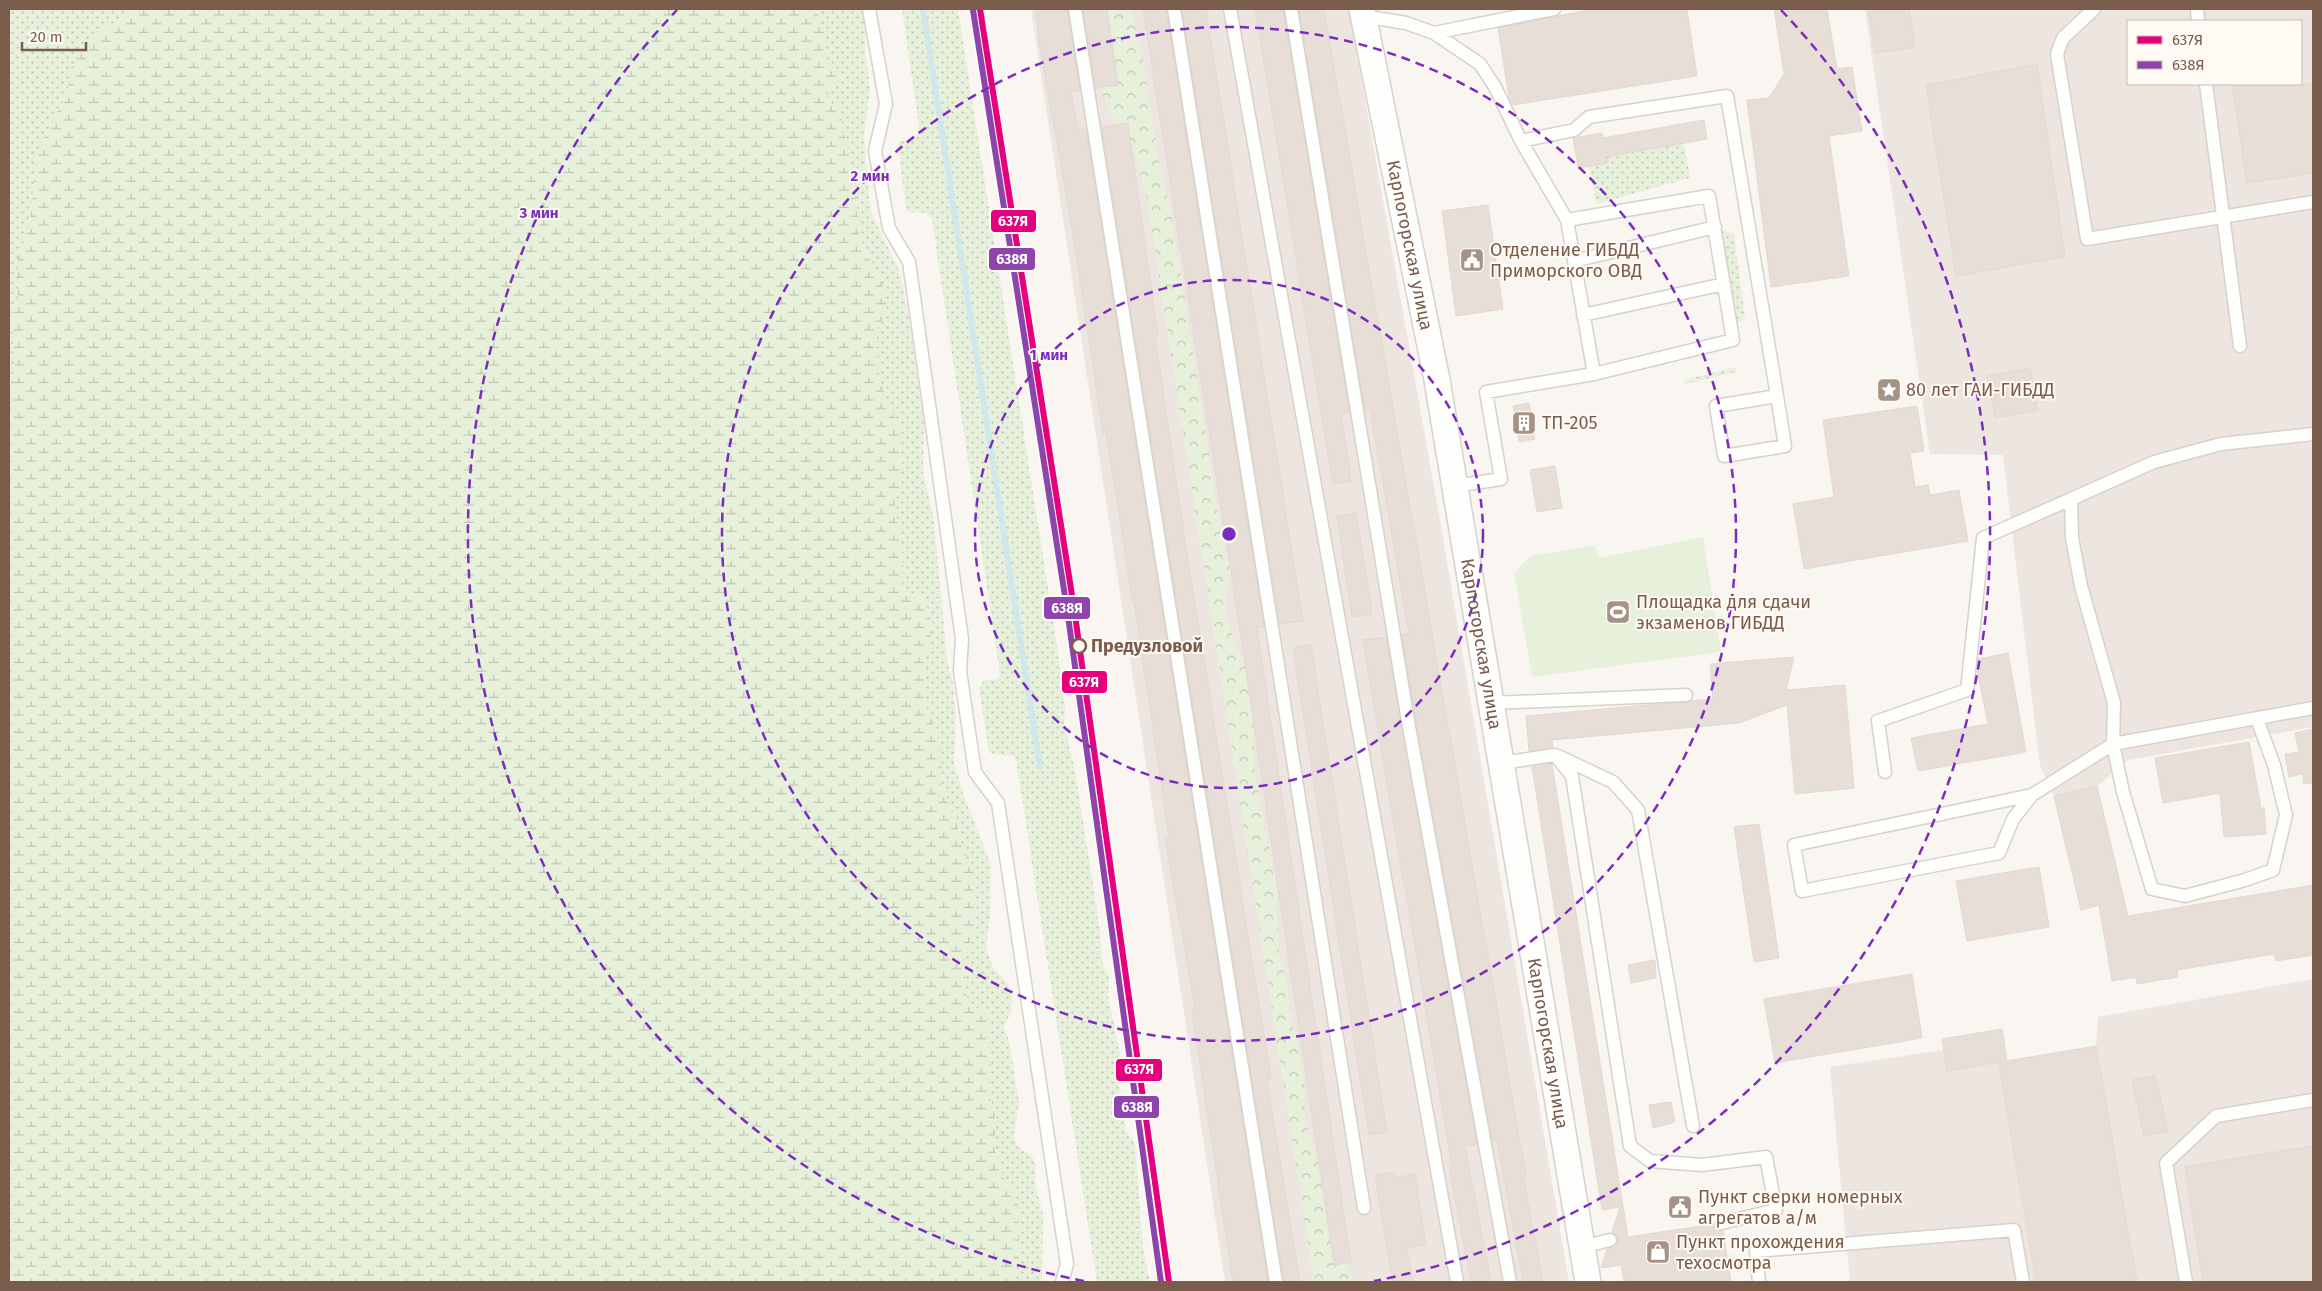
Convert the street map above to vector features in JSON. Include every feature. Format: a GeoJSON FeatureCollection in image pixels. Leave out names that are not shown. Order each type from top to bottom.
{"type":"FeatureCollection","features":[{"type":"Feature","properties":{"kind":"street","name":"Карпогорская улица"},"geometry":{"type":"LineString","coordinates":[[1363,12],[1437,380],[1588,1282]]}},
{"type":"Feature","properties":{"kind":"lane"},"geometry":{"type":"LineString","coordinates":[[869,9],[886,104],[875,151],[889,228],[909,262],[962,639],[960,671],[975,772],[998,803],[1067,1264],[1062,1282]]}},
{"type":"Feature","properties":{"kind":"lane"},"geometry":{"type":"LineString","coordinates":[[1075,9],[1276,1282]]}},
{"type":"Feature","properties":{"kind":"lane"},"geometry":{"type":"LineString","coordinates":[[1174,9],[1364,1208]]}},
{"type":"Feature","properties":{"kind":"lane"},"geometry":{"type":"LineString","coordinates":[[1230,9],[1457,1282]]}},
{"type":"Feature","properties":{"kind":"lane"},"geometry":{"type":"LineString","coordinates":[[1291,9],[1409,727],[1510,1282]]}},
{"type":"Feature","properties":{"kind":"lane"},"geometry":{"type":"LineString","coordinates":[[1434,33],[1554,9]]}},
{"type":"Feature","properties":{"kind":"lane"},"geometry":{"type":"LineString","coordinates":[[2094,9],[2063,38],[2057,54],[2087,239],[2313,202]]}},
{"type":"Feature","properties":{"kind":"lane"},"geometry":{"type":"LineString","coordinates":[[1363,12],[1406,23],[1434,33],[1480,64],[1495,87],[1521,142],[1567,220],[1594,374]]}},
{"type":"Feature","properties":{"kind":"lane"},"geometry":{"type":"LineString","coordinates":[[2206,85],[2240,346]]}},
{"type":"Feature","properties":{"kind":"lane"},"geometry":{"type":"LineString","coordinates":[[1521,142],[1574,130],[1589,117],[1727,96],[1777,396],[1785,446],[1724,456],[1716,406],[1777,396]]}},
{"type":"Feature","properties":{"kind":"lane"},"geometry":{"type":"LineString","coordinates":[[1455,486],[1501,479],[1486,392],[1594,374],[1733,340],[1709,196],[1567,220]]}},
{"type":"Feature","properties":{"kind":"lane"},"geometry":{"type":"LineString","coordinates":[[1574,260],[1715,227]]}},
{"type":"Feature","properties":{"kind":"lane"},"geometry":{"type":"LineString","coordinates":[[1583,315],[1724,284]]}},
{"type":"Feature","properties":{"kind":"lane"},"geometry":{"type":"LineString","coordinates":[[1885,772],[1878,721],[1967,690],[1983,538],[2154,462],[2221,444],[2313,434]]}},
{"type":"Feature","properties":{"kind":"lane"},"geometry":{"type":"LineString","coordinates":[[2071,500],[2072,538],[2081,586],[2114,704],[2113,744],[2123,792],[2152,889],[2185,896],[2245,880],[2273,870],[2286,815],[2274,765],[2257,719]]}},
{"type":"Feature","properties":{"kind":"lane"},"geometry":{"type":"LineString","coordinates":[[1491,704],[1686,695]]}},
{"type":"Feature","properties":{"kind":"lane"},"geometry":{"type":"LineString","coordinates":[[2032,795],[1794,844],[1802,891],[1999,853],[2013,819],[2032,795],[2113,744],[2313,708]]}},
{"type":"Feature","properties":{"kind":"lane"},"geometry":{"type":"LineString","coordinates":[[1502,763],[1555,755],[1613,782],[1638,810],[1693,1126]]}},
{"type":"Feature","properties":{"kind":"lane"},"geometry":{"type":"LineString","coordinates":[[1555,755],[1572,776],[1630,1146],[1650,1161],[1702,1165],[1766,1157],[1776,1210],[1722,1222]]}},
{"type":"Feature","properties":{"kind":"lane"},"geometry":{"type":"LineString","coordinates":[[2186,1282],[2166,1163],[2216,1116],[2313,1100]]}},
{"type":"Feature","properties":{"kind":"lane"},"geometry":{"type":"LineString","coordinates":[[1760,1282],[1756,1251],[2014,1230],[2023,1282]]}},
{"type":"Feature","properties":{"kind":"lane"},"geometry":{"type":"LineString","coordinates":[[1582,1247],[1610,1240]]}},
{"type":"Feature","properties":{"kind":"shaded area"},"geometry":{"type":"Polygon","coordinates":[[[1031,9],[1349,9],[1439,515],[1569,1282],[1225,1282],[1031,9]]]}},
{"type":"Feature","properties":{"kind":"shaded area"},"geometry":{"type":"Polygon","coordinates":[[[1865,9],[2313,9],[2313,727],[2128,760],[2097,786],[2054,796],[2040,766],[2003,455],[1930,454],[1865,9]]]}},
{"type":"Feature","properties":{"kind":"shaded area"},"geometry":{"type":"Polygon","coordinates":[[[2313,979],[2313,1282],[1850,1282],[1830,1067],[1943,1050],[1948,1071],[2096,1046],[2098,1017],[2313,979]]]}},
{"type":"Feature","properties":{"kind":"green space"},"geometry":{"type":"Polygon","coordinates":[[[10,9],[136,9],[91,37],[84,48],[67,94],[37,152],[30,220],[18,257],[18,301],[12,314],[15,378],[9,396],[10,9]]]}},
{"type":"Feature","properties":{"kind":"green space"},"geometry":{"type":"Polygon","coordinates":[[[136,9],[817,9],[827,56],[843,79],[832,85],[827,97],[830,103],[837,105],[843,115],[840,128],[846,139],[856,198],[860,238],[867,256],[878,270],[887,301],[886,314],[876,330],[881,385],[901,433],[901,473],[895,506],[902,550],[903,583],[907,595],[917,593],[925,601],[933,625],[929,647],[924,659],[925,704],[935,728],[942,758],[941,786],[957,820],[960,840],[972,873],[975,927],[965,959],[965,988],[968,1000],[975,1008],[990,1013],[991,1020],[987,1045],[991,1057],[989,1094],[995,1113],[995,1150],[1005,1181],[1018,1201],[1019,1241],[1016,1271],[1012,1282],[9,1282],[9,396],[15,378],[12,313],[18,301],[18,257],[30,220],[37,152],[67,94],[71,69],[76,58],[91,37],[136,9]]]}},
{"type":"Feature","properties":{"kind":"green space"},"geometry":{"type":"Polygon","coordinates":[[[817,9],[862,9],[866,30],[865,51],[870,88],[864,137],[871,212],[899,270],[909,318],[924,425],[923,472],[934,521],[947,659],[953,683],[956,725],[954,763],[963,793],[991,865],[990,917],[986,947],[993,967],[1007,983],[1012,997],[1011,1012],[1004,1027],[1009,1041],[1019,1102],[1014,1135],[1017,1146],[1032,1156],[1036,1165],[1035,1184],[1043,1214],[1042,1282],[1012,1282],[1019,1241],[1018,1201],[1005,1181],[995,1150],[995,1113],[989,1094],[991,1057],[987,1045],[990,1013],[975,1008],[968,1000],[965,988],[965,959],[975,927],[972,873],[960,840],[957,820],[941,786],[942,772],[937,734],[925,704],[924,659],[929,646],[933,625],[925,601],[917,593],[907,595],[903,583],[902,550],[895,506],[902,460],[879,378],[876,330],[886,314],[887,301],[881,282],[860,238],[856,198],[846,139],[839,128],[842,122],[827,97],[832,85],[843,79],[827,56],[817,9]]]}},
{"type":"Feature","properties":{"kind":"green space"},"geometry":{"type":"Polygon","coordinates":[[[902,9],[958,9],[1061,672],[1065,710],[1064,722],[1076,776],[1100,930],[1102,962],[1109,977],[1108,997],[1123,1069],[1119,1071],[1118,1082],[1126,1130],[1135,1144],[1143,1249],[1150,1282],[1097,1282],[1016,760],[1013,756],[993,754],[989,751],[979,689],[984,680],[998,679],[1000,674],[932,219],[926,213],[908,212],[906,208],[898,146],[899,142],[917,137],[919,127],[902,9]]]}},
{"type":"Feature","properties":{"kind":"green space"},"geometry":{"type":"Polygon","coordinates":[[[1097,9],[1131,9],[1142,55],[1159,165],[1171,212],[1222,538],[1231,572],[1225,604],[1233,639],[1248,670],[1253,703],[1255,775],[1277,890],[1279,955],[1288,987],[1292,1021],[1304,1073],[1305,1113],[1308,1132],[1321,1163],[1345,1260],[1353,1282],[1314,1282],[1147,199],[1135,155],[1117,132],[1100,88],[1097,9]]]}},
{"type":"Feature","properties":{"kind":"green space"},"geometry":{"type":"Polygon","coordinates":[[[1684,143],[1690,178],[1596,204],[1589,166],[1607,163],[1606,156],[1684,143]]]}},
{"type":"Feature","properties":{"kind":"green space"},"geometry":{"type":"Polygon","coordinates":[[[1721,230],[1734,234],[1745,319],[1736,324],[1721,230]]]}},
{"type":"Feature","properties":{"kind":"green space"},"geometry":{"type":"Polygon","coordinates":[[[1736,367],[1736,372],[1685,384],[1684,380],[1736,367]]]}},
{"type":"Feature","properties":{"kind":"green space","name":"Площадка для сдачи экзаменов ГИБДД"},"geometry":{"type":"Polygon","coordinates":[[[1703,537],[1721,652],[1532,677],[1514,573],[1530,556],[1595,545],[1599,558],[1703,537]]]}},
{"type":"Feature","properties":{"kind":"building"},"geometry":{"type":"Polygon","coordinates":[[[1036,9],[1067,9],[1080,91],[1071,92],[1078,130],[1086,129],[1268,1282],[1233,1282],[1192,1010],[1195,1009],[1165,836],[1169,836],[1134,602],[1106,432],[1103,433],[1072,227],[1039,42],[1036,9]]]}},
{"type":"Feature","properties":{"kind":"building"},"geometry":{"type":"Polygon","coordinates":[[[1083,9],[1107,9],[1118,85],[1096,88],[1083,9]]]}},
{"type":"Feature","properties":{"kind":"building"},"geometry":{"type":"Polygon","coordinates":[[[1143,9],[1166,9],[1264,627],[1257,628],[1351,1262],[1334,1265],[1235,597],[1143,9]]]}},
{"type":"Feature","properties":{"kind":"building"},"geometry":{"type":"Polygon","coordinates":[[[1182,9],[1206,9],[1303,621],[1280,624],[1182,9]]]}},
{"type":"Feature","properties":{"kind":"building"},"geometry":{"type":"Polygon","coordinates":[[[1255,9],[1283,9],[1349,412],[1341,414],[1351,481],[1333,484],[1255,9]]]}},
{"type":"Feature","properties":{"kind":"building"},"geometry":{"type":"Polygon","coordinates":[[[1299,9],[1324,9],[1526,1176],[1523,1176],[1543,1282],[1523,1282],[1497,1140],[1493,1141],[1417,726],[1402,634],[1409,633],[1370,409],[1365,410],[1299,9]]]}},
{"type":"Feature","properties":{"kind":"building"},"geometry":{"type":"Polygon","coordinates":[[[1593,9],[1687,9],[1697,76],[1513,105],[1509,97],[1498,28],[1593,9]]]}},
{"type":"Feature","properties":{"kind":"building"},"geometry":{"type":"Polygon","coordinates":[[[1774,9],[1827,9],[1837,69],[1852,67],[1862,131],[1829,136],[1849,276],[1771,287],[1747,100],[1769,98],[1784,74],[1774,9]]]}},
{"type":"Feature","properties":{"kind":"building"},"geometry":{"type":"Polygon","coordinates":[[[1868,9],[1909,9],[1915,47],[1875,53],[1868,9]]]}},
{"type":"Feature","properties":{"kind":"building"},"geometry":{"type":"Polygon","coordinates":[[[2037,64],[2065,257],[1956,276],[1926,85],[2037,64]]]}},
{"type":"Feature","properties":{"kind":"building"},"geometry":{"type":"Polygon","coordinates":[[[2313,84],[2313,173],[2247,183],[2232,85],[2313,84]]]}},
{"type":"Feature","properties":{"kind":"building"},"geometry":{"type":"Polygon","coordinates":[[[1704,120],[1707,139],[1606,157],[1607,163],[1578,168],[1573,138],[1602,133],[1603,138],[1704,120]]]}},
{"type":"Feature","properties":{"kind":"building"},"geometry":{"type":"Polygon","coordinates":[[[1128,123],[1158,336],[1155,337],[1186,547],[1271,1079],[1267,1079],[1300,1282],[1284,1282],[1102,127],[1128,123]]]}},
{"type":"Feature","properties":{"kind":"building","name":"Отделение ГИБДД Приморского ОВД"},"geometry":{"type":"Polygon","coordinates":[[[1488,205],[1503,309],[1456,316],[1442,211],[1488,205]]]}},
{"type":"Feature","properties":{"kind":"building"},"geometry":{"type":"Polygon","coordinates":[[[2030,368],[2038,410],[1995,418],[1987,376],[2030,368]]]}},
{"type":"Feature","properties":{"kind":"building","name":"ТП-205"},"geometry":{"type":"Polygon","coordinates":[[[1529,403],[1535,439],[1519,442],[1513,406],[1529,403]]]}},
{"type":"Feature","properties":{"kind":"building"},"geometry":{"type":"Polygon","coordinates":[[[1917,406],[1924,451],[1910,453],[1915,487],[1928,485],[1930,495],[1959,490],[1968,541],[1804,569],[1793,504],[1834,497],[1823,420],[1917,406]]]}},
{"type":"Feature","properties":{"kind":"building"},"geometry":{"type":"Polygon","coordinates":[[[1555,466],[1562,508],[1537,512],[1530,470],[1555,466]]]}},
{"type":"Feature","properties":{"kind":"building"},"geometry":{"type":"Polygon","coordinates":[[[1356,513],[1372,614],[1352,617],[1337,516],[1356,513]]]}},
{"type":"Feature","properties":{"kind":"building"},"geometry":{"type":"Polygon","coordinates":[[[1386,637],[1477,1144],[1465,1146],[1491,1282],[1471,1282],[1449,1167],[1452,1167],[1363,640],[1386,637]]]}},
{"type":"Feature","properties":{"kind":"building"},"geometry":{"type":"Polygon","coordinates":[[[1311,645],[1387,1132],[1369,1135],[1293,648],[1311,645]]]}},
{"type":"Feature","properties":{"kind":"building"},"geometry":{"type":"Polygon","coordinates":[[[2008,653],[2026,752],[1918,771],[1911,738],[1988,724],[1977,669],[1978,659],[2008,653]]]}},
{"type":"Feature","properties":{"kind":"building"},"geometry":{"type":"Polygon","coordinates":[[[1794,657],[1786,690],[1845,685],[1854,788],[1795,794],[1787,705],[1739,723],[1552,740],[1553,747],[1529,751],[1526,716],[1713,699],[1710,664],[1794,657]]]}},
{"type":"Feature","properties":{"kind":"building"},"geometry":{"type":"Polygon","coordinates":[[[2313,729],[2313,783],[2304,784],[2303,774],[2289,777],[2285,754],[2299,752],[2295,733],[2313,729]]]}},
{"type":"Feature","properties":{"kind":"building"},"geometry":{"type":"Polygon","coordinates":[[[2249,742],[2261,808],[2264,808],[2266,834],[2224,837],[2220,793],[2163,803],[2155,758],[2249,742]]]}},
{"type":"Feature","properties":{"kind":"building"},"geometry":{"type":"Polygon","coordinates":[[[1552,764],[1628,1237],[1714,1224],[1716,1229],[1723,1231],[1731,1282],[1624,1282],[1621,1265],[1601,1268],[1607,1249],[1618,1243],[1618,1238],[1612,1232],[1620,1207],[1602,1210],[1532,767],[1552,764]]]}},
{"type":"Feature","properties":{"kind":"building"},"geometry":{"type":"Polygon","coordinates":[[[2097,786],[2128,916],[2313,885],[2313,955],[2276,961],[2274,954],[2177,970],[2178,977],[2137,984],[2136,977],[2112,981],[2099,905],[2081,910],[2054,796],[2097,786]]]}},
{"type":"Feature","properties":{"kind":"building"},"geometry":{"type":"Polygon","coordinates":[[[1759,824],[1779,958],[1754,962],[1734,827],[1759,824]]]}},
{"type":"Feature","properties":{"kind":"building"},"geometry":{"type":"Polygon","coordinates":[[[2039,867],[2049,927],[1967,941],[1956,881],[2039,867]]]}},
{"type":"Feature","properties":{"kind":"building"},"geometry":{"type":"Polygon","coordinates":[[[1655,960],[1656,978],[1631,983],[1628,965],[1655,960]]]}},
{"type":"Feature","properties":{"kind":"building"},"geometry":{"type":"Polygon","coordinates":[[[1912,974],[1922,1038],[1775,1063],[1764,999],[1912,974]]]}},
{"type":"Feature","properties":{"kind":"building"},"geometry":{"type":"Polygon","coordinates":[[[2002,1029],[2007,1061],[2096,1046],[2137,1282],[2036,1282],[1999,1062],[1947,1071],[1942,1039],[2002,1029]]]}},
{"type":"Feature","properties":{"kind":"building"},"geometry":{"type":"Polygon","coordinates":[[[2155,1075],[2168,1131],[2144,1136],[2132,1080],[2155,1075]]]}},
{"type":"Feature","properties":{"kind":"building"},"geometry":{"type":"Polygon","coordinates":[[[1671,1102],[1675,1122],[1653,1128],[1649,1105],[1671,1102]]]}},
{"type":"Feature","properties":{"kind":"building"},"geometry":{"type":"Polygon","coordinates":[[[2313,1146],[2313,1282],[2203,1282],[2185,1167],[2313,1146]]]}},
{"type":"Feature","properties":{"kind":"building"},"geometry":{"type":"Polygon","coordinates":[[[1394,1172],[1395,1178],[1415,1174],[1426,1245],[1407,1248],[1413,1282],[1393,1282],[1375,1175],[1394,1172]]]}},
{"type":"Feature","properties":{"kind":"waterway"},"geometry":{"type":"LineString","coordinates":[[923,9],[1040,767]]}},
{"type":"Feature","properties":{"kind":"transit line","name":"637Я"},"geometry":{"type":"LineString","coordinates":[[980,9],[1074,608],[1169,1282]]}},
{"type":"Feature","properties":{"kind":"transit line","name":"638Я"},"geometry":{"type":"LineString","coordinates":[[973,10],[1067,609],[1161,1282]]}},
{"type":"Feature","properties":{"kind":"place","name":"Отделение ГИБДД Приморского ОВД"},"geometry":{"type":"Point","coordinates":[1472,260]}},
{"type":"Feature","properties":{"kind":"place","name":"80 лет ГАИ-ГИБДД"},"geometry":{"type":"Point","coordinates":[1889,390]}},
{"type":"Feature","properties":{"kind":"place","name":"ТП-205"},"geometry":{"type":"Point","coordinates":[1524,423]}},
{"type":"Feature","properties":{"kind":"place","name":"Площадка для сдачи экзаменов ГИБДД"},"geometry":{"type":"Point","coordinates":[1618,612]}},
{"type":"Feature","properties":{"kind":"place","name":"Предузловой"},"geometry":{"type":"Point","coordinates":[1079,646]}},
{"type":"Feature","properties":{"kind":"place","name":"Пункт сверки номерных агрегатов а/м"},"geometry":{"type":"Point","coordinates":[1680,1207]}},
{"type":"Feature","properties":{"kind":"place","name":"Пункт прохождения техосмотра"},"geometry":{"type":"Point","coordinates":[1658,1252]}}]}
